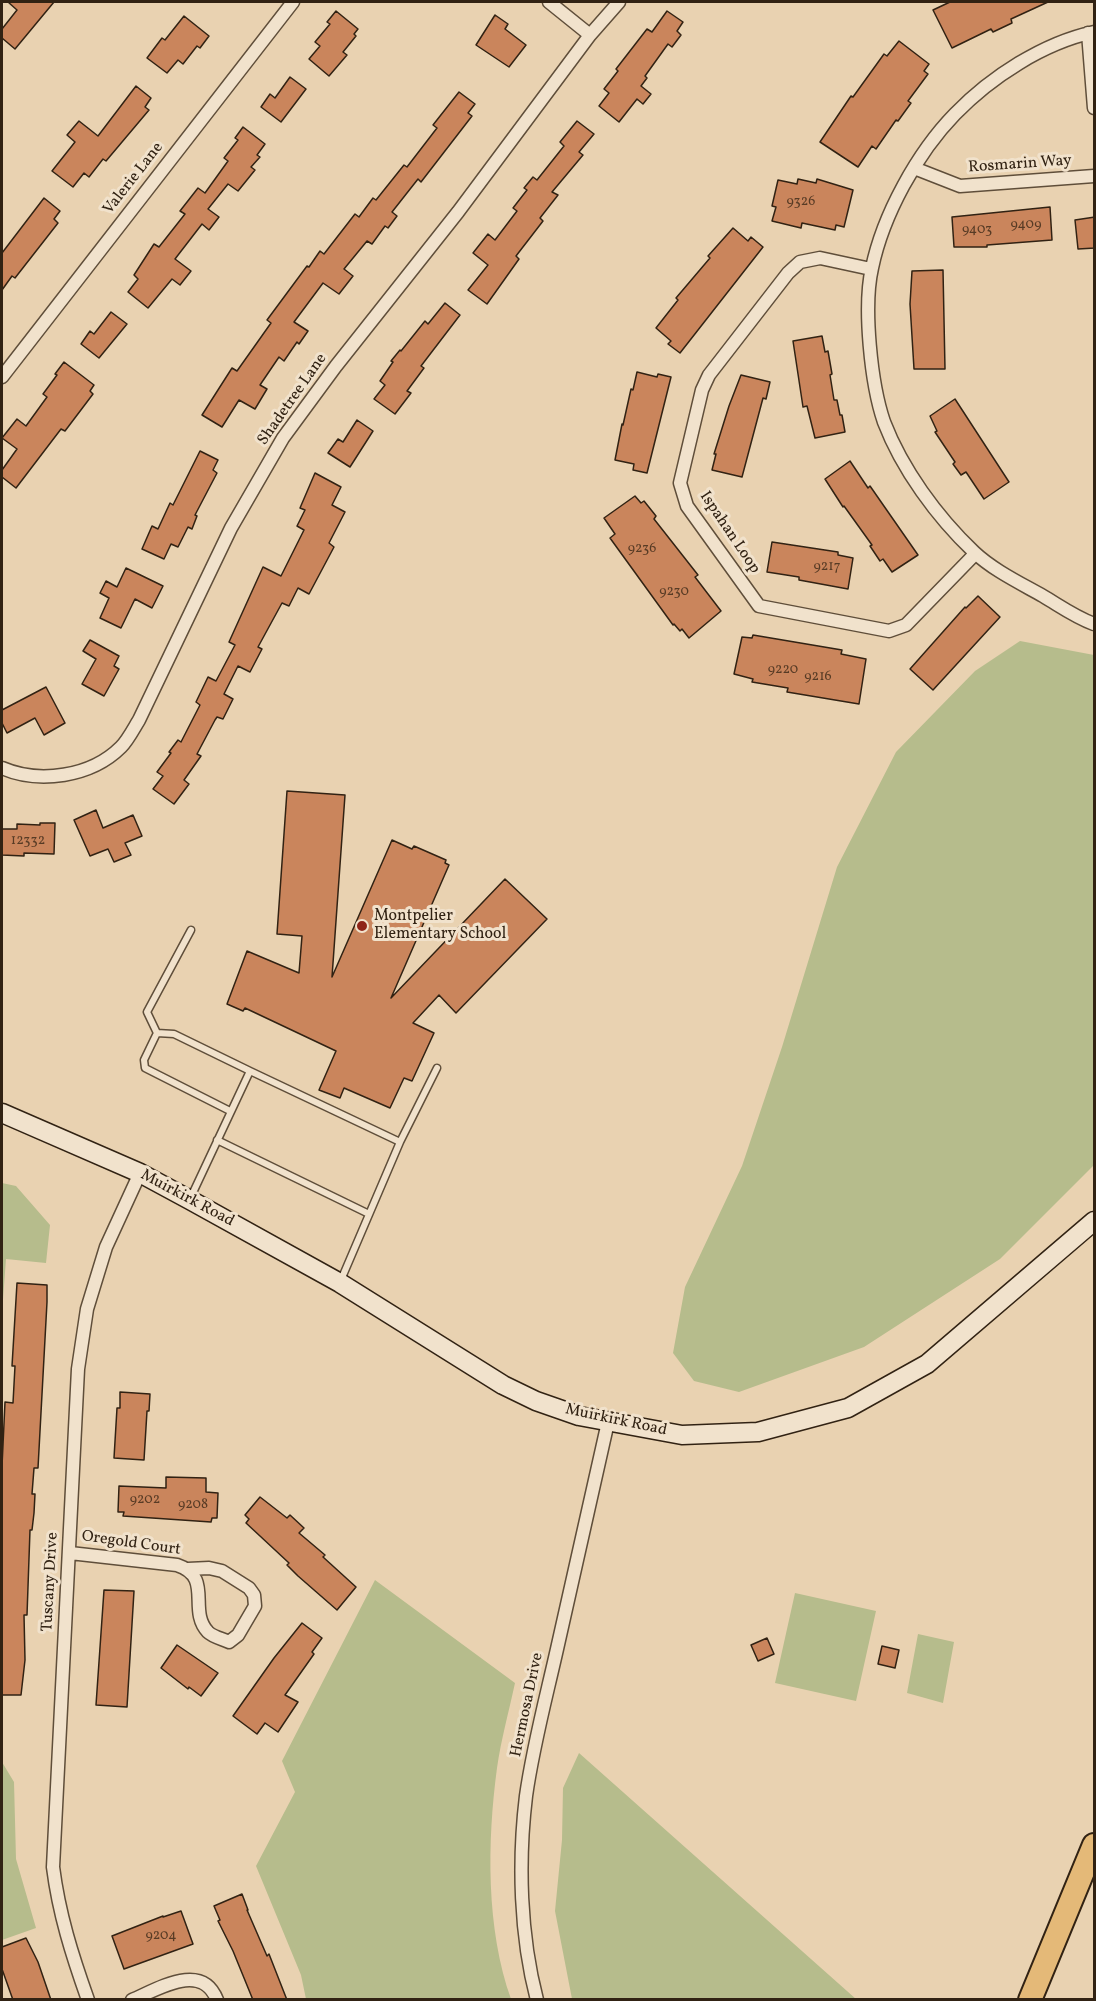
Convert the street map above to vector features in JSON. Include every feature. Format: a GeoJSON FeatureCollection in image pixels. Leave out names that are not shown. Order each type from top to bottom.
{"type":"FeatureCollection","features":[{"type":"Feature","properties":{"kind":"highway"},"geometry":{"type":"LineString","coordinates":[[1030,2000],[1095,1845]]}},
{"type":"Feature","properties":{"kind":"main road","name":"Muirkirk Road"},"geometry":{"type":"LineString","coordinates":[[2,1113],[140,1173],[190,1200],[340,1283],[502,1385],[560,1410],[608,1422],[682,1435],[758,1432],[848,1408],[927,1364],[1095,1221]]}},
{"type":"Feature","properties":{"kind":"street","name":"Valerie Lane"},"geometry":{"type":"LineString","coordinates":[[2,377],[293,2]]}},
{"type":"Feature","properties":{"kind":"street"},"geometry":{"type":"LineString","coordinates":[[549,2],[590,35]]}},
{"type":"Feature","properties":{"kind":"street","name":"Shadetree Lane"},"geometry":{"type":"LineString","coordinates":[[2,768],[13,773],[44,776],[74,773],[102,762],[122,746],[139,720],[231,528],[283,438],[336,366],[458,212],[590,35],[619,2]]}},
{"type":"Feature","properties":{"kind":"street"},"geometry":{"type":"LineString","coordinates":[[1095,108],[1091,33],[1032,57],[971,98],[942,127],[914,168],[880,240],[871,269],[869,290],[872,361],[884,420],[896,449],[923,491],[951,528],[975,554],[1074,616],[1095,624]]}},
{"type":"Feature","properties":{"kind":"street","name":"Rosmarin Way"},"geometry":{"type":"LineString","coordinates":[[914,168],[960,186],[1095,176]]}},
{"type":"Feature","properties":{"kind":"street","name":"Ispahan Loop"},"geometry":{"type":"LineString","coordinates":[[871,269],[820,258],[800,262],[788,273],[709,375],[702,390],[680,483],[687,506],[759,606],[889,631],[906,625],[975,554]]}},
{"type":"Feature","properties":{"kind":"street","name":"Tuscany Drive"},"geometry":{"type":"LineString","coordinates":[[88,2000],[66,1938],[53,1867],[78,1369],[87,1309],[106,1247],[140,1173]]}},
{"type":"Feature","properties":{"kind":"street","name":"Hermosa Drive"},"geometry":{"type":"LineString","coordinates":[[537,2000],[530,1967],[524,1916],[522,1847],[526,1796],[547,1691],[608,1422]]}},
{"type":"Feature","properties":{"kind":"street","name":"Oregold Court"},"geometry":{"type":"LineString","coordinates":[[70,1553],[177,1565],[188,1569],[209,1568],[222,1571],[249,1588],[254,1595],[255,1606],[238,1635],[229,1642],[210,1634],[203,1625],[200,1617],[197,1583],[188,1569]]}},
{"type":"Feature","properties":{"kind":"street"},"geometry":{"type":"LineString","coordinates":[[140,1998],[182,1980],[194,1979],[209,1986],[218,2000]]}},
{"type":"Feature","properties":{"kind":"lane"},"geometry":{"type":"LineString","coordinates":[[157,1033],[147,1012],[191,930]]}},
{"type":"Feature","properties":{"kind":"lane"},"geometry":{"type":"LineString","coordinates":[[157,1033],[174,1034],[400,1142]]}},
{"type":"Feature","properties":{"kind":"lane"},"geometry":{"type":"LineString","coordinates":[[157,1033],[144,1060],[145,1068],[230,1111]]}},
{"type":"Feature","properties":{"kind":"lane"},"geometry":{"type":"LineString","coordinates":[[340,1283],[400,1142],[437,1068]]}},
{"type":"Feature","properties":{"kind":"lane"},"geometry":{"type":"LineString","coordinates":[[190,1200],[250,1071]]}},
{"type":"Feature","properties":{"kind":"lane"},"geometry":{"type":"LineString","coordinates":[[217,1140],[369,1214]]}},
{"type":"Feature","properties":{"kind":"green space"},"geometry":{"type":"Polygon","coordinates":[[[1020,641],[1094,655],[1094,1165],[1000,1259],[864,1347],[739,1392],[694,1381],[673,1353],[685,1287],[742,1166],[782,1047],[837,867],[896,752],[975,671],[1020,641]]]}},
{"type":"Feature","properties":{"kind":"green space"},"geometry":{"type":"Polygon","coordinates":[[[2,1183],[16,1186],[50,1225],[46,1263],[6,1259],[2,1313],[2,1183]]]}},
{"type":"Feature","properties":{"kind":"green space"},"geometry":{"type":"Polygon","coordinates":[[[375,1580],[515,1683],[497,1768],[490,1855],[497,1944],[511,1999],[306,1999],[301,1975],[256,1866],[295,1792],[282,1761],[375,1580]]]}},
{"type":"Feature","properties":{"kind":"green space"},"geometry":{"type":"Polygon","coordinates":[[[795,1593],[876,1611],[856,1701],[775,1683],[795,1593]]]}},
{"type":"Feature","properties":{"kind":"green space"},"geometry":{"type":"Polygon","coordinates":[[[918,1634],[954,1642],[943,1703],[907,1693],[918,1634]]]}},
{"type":"Feature","properties":{"kind":"green space"},"geometry":{"type":"Polygon","coordinates":[[[579,1753],[856,1999],[572,1999],[555,1911],[562,1840],[563,1788],[579,1753]]]}},
{"type":"Feature","properties":{"kind":"green space"},"geometry":{"type":"Polygon","coordinates":[[[2,1762],[14,1782],[16,1859],[36,1928],[2,1940],[2,1762]]]}},
{"type":"Feature","properties":{"kind":"building"},"geometry":{"type":"Polygon","coordinates":[[[8,2],[54,2],[15,49],[2,38],[2,29],[17,10],[8,2]]]}},
{"type":"Feature","properties":{"kind":"building"},"geometry":{"type":"Polygon","coordinates":[[[950,2],[1048,2],[1011,19],[1012,23],[993,32],[991,29],[952,48],[933,10],[950,2]]]}},
{"type":"Feature","properties":{"kind":"building"},"geometry":{"type":"Polygon","coordinates":[[[336,11],[358,29],[354,34],[356,36],[343,52],[347,55],[329,76],[309,59],[320,46],[315,42],[330,24],[327,22],[336,11]]]}},
{"type":"Feature","properties":{"kind":"building"},"geometry":{"type":"Polygon","coordinates":[[[667,11],[683,22],[677,31],[681,35],[672,47],[668,44],[645,76],[647,78],[641,86],[651,94],[643,104],[637,99],[619,122],[599,106],[609,93],[604,89],[618,71],[616,69],[647,29],[652,32],[667,11]]]}},
{"type":"Feature","properties":{"kind":"building"},"geometry":{"type":"Polygon","coordinates":[[[495,15],[508,24],[505,29],[526,45],[509,67],[476,45],[495,15]]]}},
{"type":"Feature","properties":{"kind":"building"},"geometry":{"type":"Polygon","coordinates":[[[184,16],[209,36],[200,48],[197,46],[183,64],[178,60],[167,73],[147,58],[162,38],[165,40],[184,16]]]}},
{"type":"Feature","properties":{"kind":"building"},"geometry":{"type":"Polygon","coordinates":[[[899,41],[929,64],[924,71],[928,74],[908,101],[911,103],[898,121],[896,120],[876,149],[872,146],[858,167],[820,142],[851,96],[853,97],[884,54],[887,56],[899,41]]]}},
{"type":"Feature","properties":{"kind":"building"},"geometry":{"type":"Polygon","coordinates":[[[290,77],[306,89],[281,122],[261,107],[270,94],[275,98],[290,77]]]}},
{"type":"Feature","properties":{"kind":"building"},"geometry":{"type":"Polygon","coordinates":[[[136,86],[151,98],[145,107],[149,110],[106,161],[103,159],[89,177],[84,173],[73,187],[52,171],[75,142],[67,135],[79,121],[98,136],[136,86]]]}},
{"type":"Feature","properties":{"kind":"building"},"geometry":{"type":"Polygon","coordinates":[[[459,92],[475,104],[468,113],[472,116],[421,182],[418,179],[392,212],[397,216],[388,228],[385,226],[372,244],[367,241],[344,269],[353,276],[339,294],[323,283],[294,322],[308,331],[284,361],[279,357],[260,385],[267,389],[255,409],[239,400],[222,427],[202,415],[232,368],[237,371],[271,323],[267,320],[307,266],[309,267],[320,251],[324,254],[355,214],[359,217],[373,198],[376,200],[404,165],[407,167],[437,128],[433,125],[459,92]]]}},
{"type":"Feature","properties":{"kind":"building"},"geometry":{"type":"Polygon","coordinates":[[[577,121],[594,134],[579,152],[583,155],[552,192],[558,195],[540,218],[543,221],[516,256],[519,259],[487,304],[468,290],[488,265],[473,253],[488,234],[495,240],[517,211],[513,208],[527,190],[524,188],[533,177],[537,180],[564,146],[560,142],[577,121]]]}},
{"type":"Feature","properties":{"kind":"building"},"geometry":{"type":"Polygon","coordinates":[[[243,127],[265,144],[257,155],[260,157],[251,167],[255,170],[238,191],[228,184],[208,209],[219,217],[209,230],[202,224],[175,259],[191,271],[180,285],[172,279],[148,308],[128,292],[138,279],[134,275],[154,244],[159,247],[185,214],[180,211],[198,188],[205,193],[228,161],[224,158],[238,140],[235,138],[243,127]]]}},
{"type":"Feature","properties":{"kind":"building"},"geometry":{"type":"Polygon","coordinates":[[[798,179],[816,183],[817,179],[853,190],[844,227],[836,225],[835,230],[802,223],[801,228],[772,221],[776,207],[772,206],[778,180],[797,184],[798,179]]]}},
{"type":"Feature","properties":{"kind":"building"},"geometry":{"type":"Polygon","coordinates":[[[44,198],[60,211],[54,219],[58,223],[15,278],[12,276],[2,290],[2,253],[44,198]]]}},
{"type":"Feature","properties":{"kind":"building"},"geometry":{"type":"Polygon","coordinates":[[[1050,207],[1052,240],[987,245],[987,247],[954,247],[952,217],[1050,207]]]}},
{"type":"Feature","properties":{"kind":"building"},"geometry":{"type":"Polygon","coordinates":[[[1095,217],[1095,248],[1078,249],[1075,220],[1095,217]]]}},
{"type":"Feature","properties":{"kind":"building"},"geometry":{"type":"Polygon","coordinates":[[[733,228],[748,241],[751,237],[763,247],[680,353],[668,344],[671,341],[656,328],[678,300],[676,298],[710,258],[708,256],[733,228]]]}},
{"type":"Feature","properties":{"kind":"building"},"geometry":{"type":"Polygon","coordinates":[[[943,270],[945,369],[914,369],[910,304],[912,271],[943,270]]]}},
{"type":"Feature","properties":{"kind":"building"},"geometry":{"type":"Polygon","coordinates":[[[445,303],[460,315],[421,366],[424,368],[407,391],[411,393],[395,414],[374,399],[385,385],[380,381],[400,350],[425,321],[428,324],[445,303]]]}},
{"type":"Feature","properties":{"kind":"building"},"geometry":{"type":"Polygon","coordinates":[[[111,312],[127,324],[99,358],[81,344],[90,331],[94,334],[111,312]]]}},
{"type":"Feature","properties":{"kind":"building"},"geometry":{"type":"Polygon","coordinates":[[[822,336],[825,352],[828,351],[834,400],[837,400],[845,432],[815,438],[807,406],[803,407],[793,341],[822,336]]]}},
{"type":"Feature","properties":{"kind":"building"},"geometry":{"type":"Polygon","coordinates":[[[64,362],[94,385],[90,391],[93,394],[65,431],[61,429],[16,488],[2,477],[2,470],[17,449],[2,438],[17,419],[26,426],[47,397],[43,394],[64,362]]]}},
{"type":"Feature","properties":{"kind":"building"},"geometry":{"type":"Polygon","coordinates":[[[637,372],[657,377],[658,374],[671,377],[647,473],[633,470],[634,464],[615,460],[622,424],[637,372]]]}},
{"type":"Feature","properties":{"kind":"building"},"geometry":{"type":"Polygon","coordinates":[[[741,375],[770,382],[766,399],[763,398],[742,477],[712,470],[716,454],[714,454],[741,375]]]}},
{"type":"Feature","properties":{"kind":"building"},"geometry":{"type":"Polygon","coordinates":[[[955,399],[1009,482],[984,499],[966,472],[961,475],[953,464],[955,462],[935,432],[937,431],[930,416],[955,399]]]}},
{"type":"Feature","properties":{"kind":"building"},"geometry":{"type":"Polygon","coordinates":[[[357,420],[373,431],[350,467],[328,453],[338,439],[343,442],[357,420]]]}},
{"type":"Feature","properties":{"kind":"building"},"geometry":{"type":"Polygon","coordinates":[[[200,451],[218,460],[213,470],[217,473],[195,515],[197,516],[192,529],[188,527],[178,547],[171,544],[164,559],[142,549],[152,526],[158,529],[170,503],[173,505],[200,451]]]}},
{"type":"Feature","properties":{"kind":"building"},"geometry":{"type":"Polygon","coordinates":[[[850,461],[918,555],[892,572],[883,559],[880,561],[870,546],[872,545],[825,479],[850,461]]]}},
{"type":"Feature","properties":{"kind":"building"},"geometry":{"type":"Polygon","coordinates":[[[315,473],[341,487],[332,505],[345,512],[329,543],[334,547],[309,594],[298,588],[289,606],[282,603],[258,647],[262,649],[250,672],[238,666],[224,694],[233,699],[223,719],[217,717],[215,720],[197,754],[201,756],[184,780],[189,784],[174,804],[153,789],[163,776],[157,772],[178,740],[181,742],[200,705],[196,702],[208,677],[216,681],[235,645],[229,642],[263,567],[281,576],[304,530],[297,526],[305,510],[300,508],[315,473]]]}},
{"type":"Feature","properties":{"kind":"building"},"geometry":{"type":"Polygon","coordinates":[[[635,496],[641,503],[644,501],[656,516],[654,519],[698,575],[695,577],[721,611],[689,638],[682,629],[680,631],[673,625],[610,538],[615,534],[604,518],[635,496]]]}},
{"type":"Feature","properties":{"kind":"building"},"geometry":{"type":"Polygon","coordinates":[[[772,542],[838,552],[838,555],[853,558],[848,589],[767,572],[772,542]]]}},
{"type":"Feature","properties":{"kind":"building"},"geometry":{"type":"Polygon","coordinates":[[[126,568],[163,586],[152,608],[135,599],[121,628],[100,618],[109,598],[100,593],[106,581],[117,587],[126,568]]]}},
{"type":"Feature","properties":{"kind":"building"},"geometry":{"type":"Polygon","coordinates":[[[978,596],[1000,617],[933,690],[910,669],[965,607],[978,596]]]}},
{"type":"Feature","properties":{"kind":"building"},"geometry":{"type":"Polygon","coordinates":[[[753,635],[842,650],[841,654],[866,659],[859,704],[787,692],[788,688],[752,682],[753,679],[734,674],[742,637],[752,638],[753,635]]]}},
{"type":"Feature","properties":{"kind":"building"},"geometry":{"type":"Polygon","coordinates":[[[90,640],[119,656],[114,666],[119,669],[104,696],[82,684],[96,659],[83,651],[90,640]]]}},
{"type":"Feature","properties":{"kind":"building"},"geometry":{"type":"Polygon","coordinates":[[[46,687],[65,723],[44,735],[35,718],[7,733],[2,723],[2,710],[46,687]]]}},
{"type":"Feature","properties":{"kind":"building"},"geometry":{"type":"Polygon","coordinates":[[[287,791],[345,795],[332,977],[392,840],[412,849],[414,846],[446,860],[445,863],[449,865],[391,998],[505,879],[547,919],[456,1013],[439,995],[413,1023],[434,1033],[412,1081],[404,1078],[390,1108],[344,1088],[340,1098],[319,1090],[336,1051],[245,1008],[243,1011],[227,1004],[247,951],[299,973],[302,936],[277,934],[287,791]]]}},
{"type":"Feature","properties":{"kind":"building"},"geometry":{"type":"Polygon","coordinates":[[[96,810],[103,828],[133,815],[142,836],[125,843],[131,855],[114,862],[108,849],[90,856],[74,820],[96,810]]]}},
{"type":"Feature","properties":{"kind":"building"},"geometry":{"type":"Polygon","coordinates":[[[40,823],[55,823],[54,854],[2,855],[2,829],[17,829],[17,824],[40,825],[40,823]]]}},
{"type":"Feature","properties":{"kind":"building"},"geometry":{"type":"Polygon","coordinates":[[[17,1283],[47,1285],[47,1302],[38,1468],[34,1468],[32,1494],[35,1494],[34,1513],[32,1530],[30,1530],[27,1615],[24,1615],[25,1660],[21,1695],[2,1695],[2,1466],[5,1402],[13,1403],[15,1366],[12,1366],[17,1283]]]}},
{"type":"Feature","properties":{"kind":"building"},"geometry":{"type":"Polygon","coordinates":[[[120,1392],[150,1394],[144,1460],[114,1458],[120,1392]]]}},
{"type":"Feature","properties":{"kind":"building"},"geometry":{"type":"Polygon","coordinates":[[[166,1477],[206,1478],[206,1492],[218,1493],[217,1518],[212,1518],[211,1522],[123,1516],[124,1512],[118,1512],[119,1486],[166,1488],[166,1477]]]}},
{"type":"Feature","properties":{"kind":"building"},"geometry":{"type":"Polygon","coordinates":[[[260,1497],[287,1518],[290,1515],[304,1528],[299,1533],[325,1555],[323,1557],[356,1587],[337,1610],[298,1576],[287,1565],[289,1563],[246,1523],[249,1519],[245,1515],[260,1497]]]}},
{"type":"Feature","properties":{"kind":"building"},"geometry":{"type":"Polygon","coordinates":[[[104,1590],[134,1591],[127,1707],[96,1705],[104,1590]]]}},
{"type":"Feature","properties":{"kind":"building"},"geometry":{"type":"Polygon","coordinates":[[[302,1623],[322,1638],[312,1652],[314,1654],[285,1695],[298,1702],[278,1732],[265,1723],[257,1734],[233,1716],[302,1623]]]}},
{"type":"Feature","properties":{"kind":"building"},"geometry":{"type":"Polygon","coordinates":[[[767,1638],[774,1654],[758,1661],[751,1645],[767,1638]]]}},
{"type":"Feature","properties":{"kind":"building"},"geometry":{"type":"Polygon","coordinates":[[[177,1645],[218,1673],[201,1696],[161,1668],[177,1645]]]}},
{"type":"Feature","properties":{"kind":"building"},"geometry":{"type":"Polygon","coordinates":[[[882,1646],[899,1650],[895,1668],[878,1664],[882,1646]]]}},
{"type":"Feature","properties":{"kind":"building"},"geometry":{"type":"Polygon","coordinates":[[[242,1894],[287,2000],[253,2000],[218,1921],[220,1920],[214,1906],[242,1894]]]}},
{"type":"Feature","properties":{"kind":"building"},"geometry":{"type":"Polygon","coordinates":[[[181,1911],[193,1944],[124,1969],[112,1936],[181,1911]]]}},
{"type":"Feature","properties":{"kind":"building"},"geometry":{"type":"Polygon","coordinates":[[[26,1938],[38,1962],[51,2000],[13,2000],[2,1969],[2,1947],[26,1938]]]}},
{"type":"Feature","properties":{"kind":"place","name":"Montpelier Elementary School"},"geometry":{"type":"Point","coordinates":[362,926]}}]}
